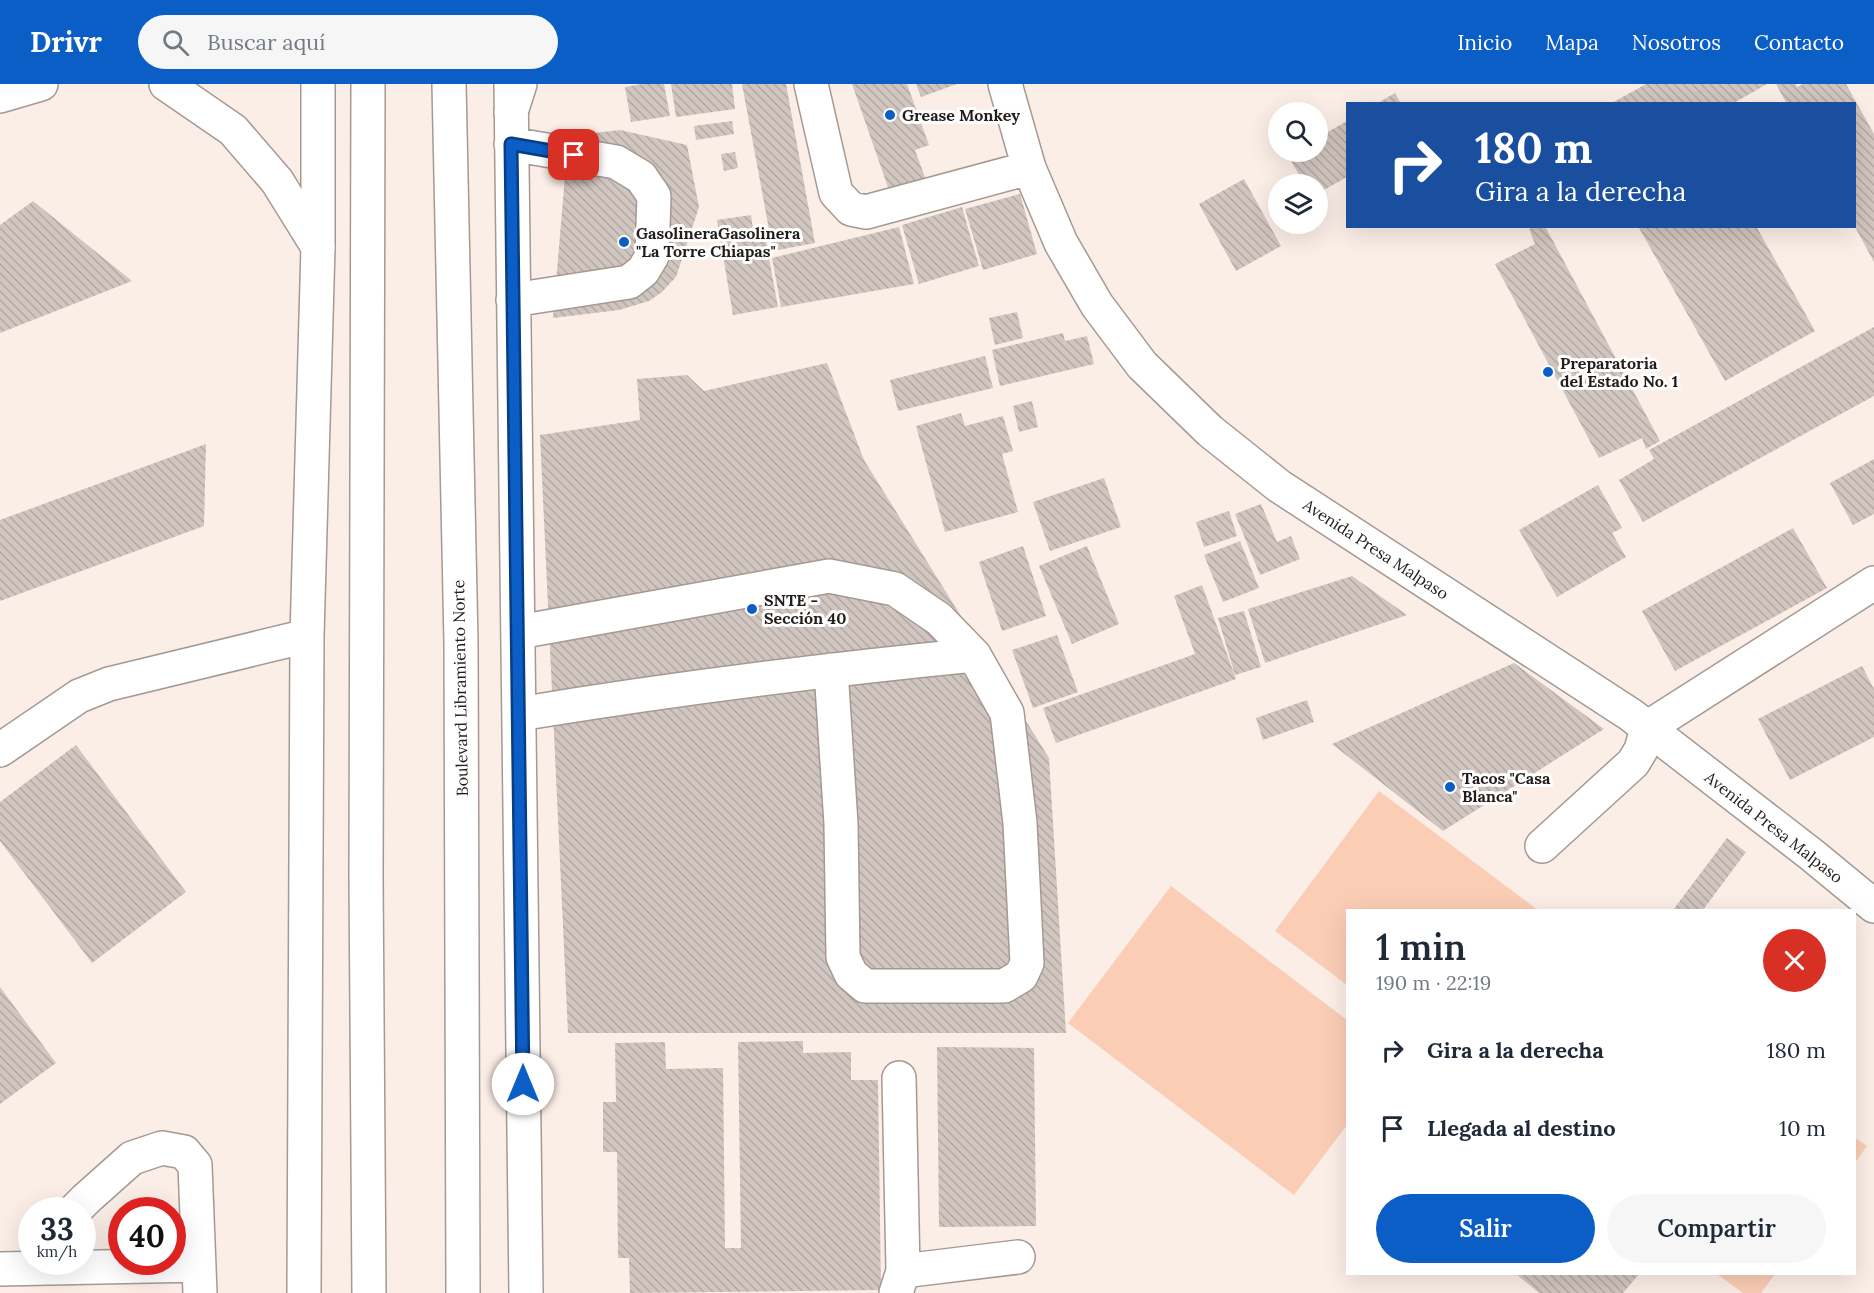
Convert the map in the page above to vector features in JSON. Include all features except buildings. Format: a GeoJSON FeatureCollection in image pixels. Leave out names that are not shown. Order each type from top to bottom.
{"type":"FeatureCollection","features":[{"type":"Feature","properties":{"kind":"main road"},"geometry":{"type":"LineString","coordinates":[[0,96],[41,84]]}},
{"type":"Feature","properties":{"kind":"main road"},"geometry":{"type":"LineString","coordinates":[[166,84],[233,130],[277,181],[318,247]]}},
{"type":"Feature","properties":{"kind":"main road"},"geometry":{"type":"LineString","coordinates":[[304,1293],[307,636],[318,247],[318,84]]}},
{"type":"Feature","properties":{"kind":"main road"},"geometry":{"type":"LineString","coordinates":[[368,84],[366,877],[369,1293]]}},
{"type":"Feature","properties":{"kind":"main road","name":"Boulevard Libramiento Norte"},"geometry":{"type":"LineString","coordinates":[[449,84],[460,642],[463,1293]]}},
{"type":"Feature","properties":{"kind":"main road"},"geometry":{"type":"LineString","coordinates":[[811,84],[836,193],[851,209],[866,212],[1029,168]]}},
{"type":"Feature","properties":{"kind":"main road","name":"Avenida Presa Malpaso"},"geometry":{"type":"LineString","coordinates":[[1005,84],[1029,168],[1061,243],[1097,305],[1142,365],[1210,431],[1279,486],[1621,708],[1812,855],[1874,906]]}},
{"type":"Feature","properties":{"kind":"main road"},"geometry":{"type":"LineString","coordinates":[[514,93],[511,144],[526,1293]]}},
{"type":"Feature","properties":{"kind":"main road"},"geometry":{"type":"LineString","coordinates":[[511,144],[616,162],[641,177],[654,196],[652,256],[643,271],[629,282],[513,300]]}},
{"type":"Feature","properties":{"kind":"main road"},"geometry":{"type":"LineString","coordinates":[[519,632],[829,576],[895,589],[939,620],[974,655],[1007,712],[1020,823],[1027,963],[1021,976],[1005,986],[865,986],[851,975],[843,957],[841,824],[831,670]]}},
{"type":"Feature","properties":{"kind":"main road"},"geometry":{"type":"LineString","coordinates":[[1542,846],[1632,764],[1641,750],[1647,728],[1874,583]]}},
{"type":"Feature","properties":{"kind":"main road"},"geometry":{"type":"LineString","coordinates":[[0,750],[79,696],[109,684],[307,636]]}},
{"type":"Feature","properties":{"kind":"main road"},"geometry":{"type":"LineString","coordinates":[[519,714],[831,670],[974,655]]}},
{"type":"Feature","properties":{"kind":"main road"},"geometry":{"type":"LineString","coordinates":[[898,1078],[900,1282],[1018,1257]]}},
{"type":"Feature","properties":{"kind":"main road"},"geometry":{"type":"LineString","coordinates":[[78,1275],[200,1279],[195,1165],[184,1152],[162,1148],[132,1158],[88,1197]]}},
{"type":"Feature","properties":{"kind":"shaded area"},"geometry":{"type":"Polygon","coordinates":[[[1379,791],[1537,909],[1346,909],[1346,984],[1275,931],[1379,791]]]}},
{"type":"Feature","properties":{"kind":"shaded area"},"geometry":{"type":"Polygon","coordinates":[[[1171,886],[1346,1019],[1346,1126],[1294,1195],[1068,1023],[1171,886]]]}},
{"type":"Feature","properties":{"kind":"shaded area"},"geometry":{"type":"Polygon","coordinates":[[[1856,1138],[1867,1146],[1856,1161],[1856,1138]]]}},
{"type":"Feature","properties":{"kind":"shaded area"},"geometry":{"type":"Polygon","coordinates":[[[1718,1275],[1774,1275],[1761,1293],[1743,1293],[1718,1275]]]}},
{"type":"Feature","properties":{"kind":"place","name":"Grease Monkey"},"geometry":{"type":"Point","coordinates":[890,115]}},
{"type":"Feature","properties":{"kind":"place","name":"GasolineraGasolinera \"La Torre Chiapas\""},"geometry":{"type":"Point","coordinates":[624,242]}},
{"type":"Feature","properties":{"kind":"place","name":"Preparatoria del Estado No. 1"},"geometry":{"type":"Point","coordinates":[1548,372]}},
{"type":"Feature","properties":{"kind":"place","name":"SNTE - Sección 40"},"geometry":{"type":"Point","coordinates":[752,609]}},
{"type":"Feature","properties":{"kind":"place","name":"Tacos \"Casa Blanca\""},"geometry":{"type":"Point","coordinates":[1450,787]}},
{"type":"Feature","properties":{"kind":"route"},"geometry":{"type":"LineString","coordinates":[[523,1084],[511,144],[574,155]]}}]}
